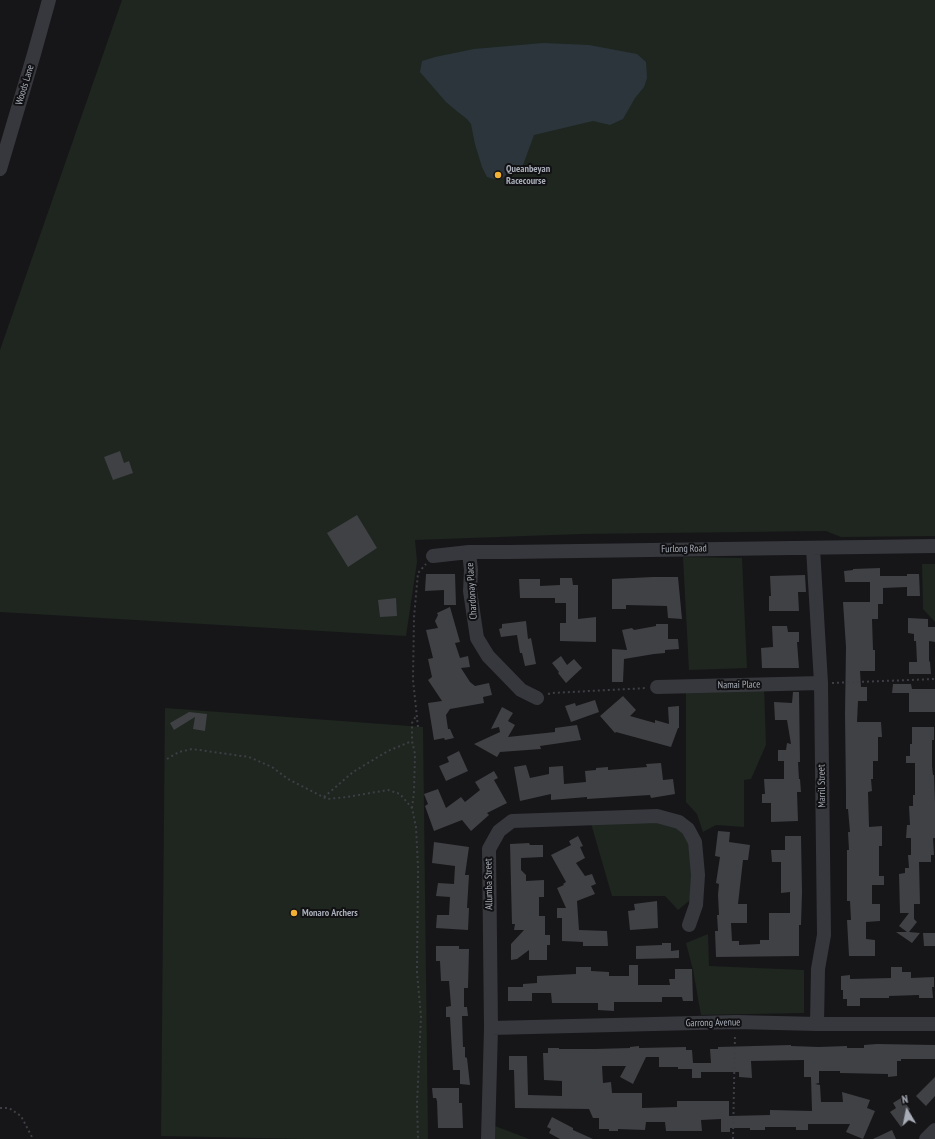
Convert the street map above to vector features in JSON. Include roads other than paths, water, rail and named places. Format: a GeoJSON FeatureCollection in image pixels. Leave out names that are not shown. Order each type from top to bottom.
{"type":"FeatureCollection","features":[{"type":"Feature","properties":{"kind":"street","name":"Woods Lane"},"geometry":{"type":"LineString","coordinates":[[1,162],[49,0]]}},
{"type":"Feature","properties":{"kind":"street","name":"Furlong Road"},"geometry":{"type":"LineString","coordinates":[[433,556],[469,552],[935,546]]}},
{"type":"Feature","properties":{"kind":"street","name":"Marril Street"},"geometry":{"type":"LineString","coordinates":[[813,548],[821,683],[824,935],[818,969],[817,1024]]}},
{"type":"Feature","properties":{"kind":"street","name":"Chardonay Place"},"geometry":{"type":"LineString","coordinates":[[469,552],[471,570],[470,591],[477,638],[488,656],[521,690],[537,698]]}},
{"type":"Feature","properties":{"kind":"street","name":"Namai Place"},"geometry":{"type":"LineString","coordinates":[[657,687],[821,683]]}},
{"type":"Feature","properties":{"kind":"street","name":"Allumba Street"},"geometry":{"type":"LineString","coordinates":[[488,1139],[491,1028],[489,848],[499,831],[512,821],[657,816],[679,822],[688,829],[696,842],[698,875],[696,906],[689,925]]}},
{"type":"Feature","properties":{"kind":"street","name":"Garrong Avenue"},"geometry":{"type":"LineString","coordinates":[[491,1028],[736,1022],[935,1024]]}},
{"type":"Feature","properties":{"kind":"street"},"geometry":{"type":"LineString","coordinates":[[926,1139],[935,1130]]}},
{"type":"Feature","properties":{"kind":"place","name":"Queanbeyan Racecourse"},"geometry":{"type":"Point","coordinates":[498,175]}},
{"type":"Feature","properties":{"kind":"place","name":"Monaro Archers"},"geometry":{"type":"Point","coordinates":[294,913]}}]}
